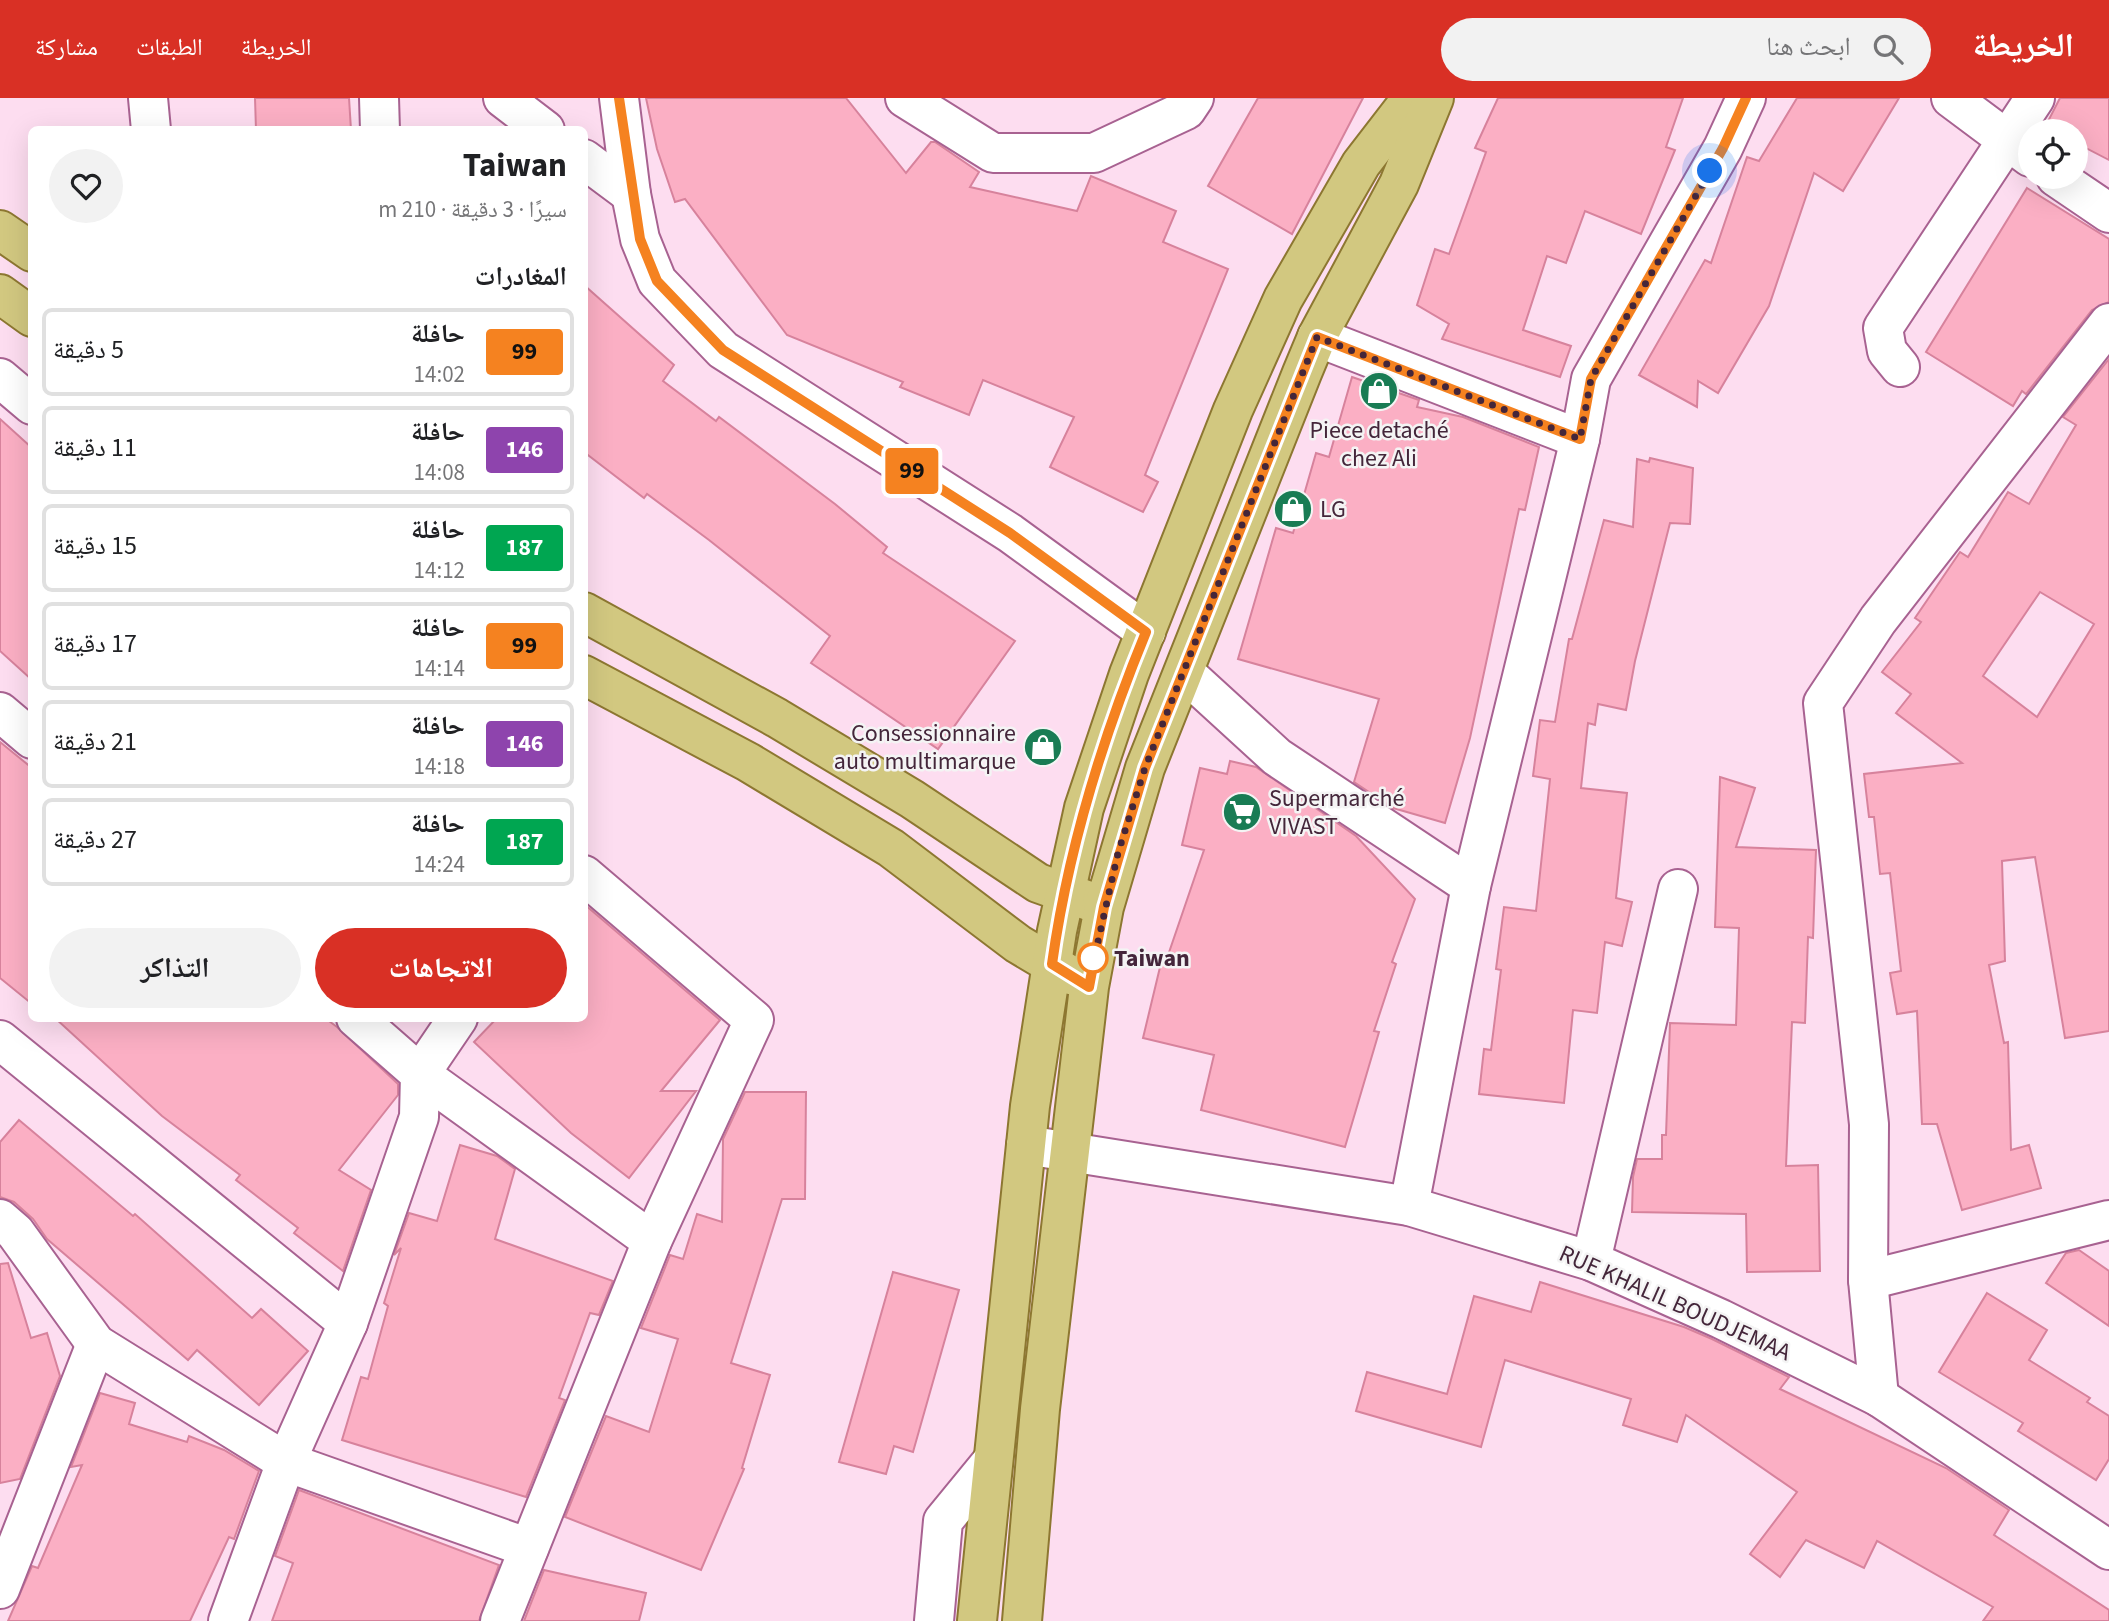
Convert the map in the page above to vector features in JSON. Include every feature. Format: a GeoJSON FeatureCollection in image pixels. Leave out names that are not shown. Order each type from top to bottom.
{"type":"FeatureCollection","features":[{"type":"Feature","properties":{"kind":"main road"},"geometry":{"type":"LineString","coordinates":[[978,1621],[1026,1145],[1065,893],[1100,752],[1233,410],[1283,299],[1361,164],[1412,98]]}},
{"type":"Feature","properties":{"kind":"main road"},"geometry":{"type":"LineString","coordinates":[[1022,1621],[1041,1409],[1070,1152],[1089,987],[1104,907],[1145,768],[1317,337],[1399,184],[1434,98]]}},
{"type":"Feature","properties":{"kind":"main road"},"geometry":{"type":"LineString","coordinates":[[0,230],[28,249]]}},
{"type":"Feature","properties":{"kind":"main road"},"geometry":{"type":"LineString","coordinates":[[0,294],[28,314]]}},
{"type":"Feature","properties":{"kind":"main road"},"geometry":{"type":"LineString","coordinates":[[588,614],[777,718],[912,799],[1038,883],[1104,907]]}},
{"type":"Feature","properties":{"kind":"main road"},"geometry":{"type":"LineString","coordinates":[[588,677],[748,762],[891,848],[1018,944],[1089,987]]}},
{"type":"Feature","properties":{"kind":"street"},"geometry":{"type":"LineString","coordinates":[[148,98],[151,126]]}},
{"type":"Feature","properties":{"kind":"street"},"geometry":{"type":"LineString","coordinates":[[379,98],[380,126]]}},
{"type":"Feature","properties":{"kind":"street"},"geometry":{"type":"LineString","coordinates":[[503,98],[540,126]]}},
{"type":"Feature","properties":{"kind":"street"},"geometry":{"type":"LineString","coordinates":[[619,98],[631,194],[640,239],[657,281],[723,350],[1010,533],[1146,632]]}},
{"type":"Feature","properties":{"kind":"street"},"geometry":{"type":"LineString","coordinates":[[905,98],[993,153],[1094,153],[1186,110],[1194,98]]}},
{"type":"Feature","properties":{"kind":"street"},"geometry":{"type":"LineString","coordinates":[[1409,1206],[1471,886],[1580,439],[1591,379],[1723,148],[1746,98]]}},
{"type":"Feature","properties":{"kind":"street"},"geometry":{"type":"LineString","coordinates":[[1951,98],[2018,147]]}},
{"type":"Feature","properties":{"kind":"street"},"geometry":{"type":"LineString","coordinates":[[2028,119],[2035,98]]}},
{"type":"Feature","properties":{"kind":"street"},"geometry":{"type":"LineString","coordinates":[[1900,367],[1887,351],[1883,328],[2018,149]]}},
{"type":"Feature","properties":{"kind":"street"},"geometry":{"type":"LineString","coordinates":[[588,162],[631,194]]}},
{"type":"Feature","properties":{"kind":"street"},"geometry":{"type":"LineString","coordinates":[[2074,189],[2109,213]]}},
{"type":"Feature","properties":{"kind":"street"},"geometry":{"type":"LineString","coordinates":[[1879,1397],[1868,1280],[1869,1124],[1823,703],[1878,620],[2109,323]]}},
{"type":"Feature","properties":{"kind":"street"},"geometry":{"type":"LineString","coordinates":[[1317,337],[1580,439]]}},
{"type":"Feature","properties":{"kind":"street"},"geometry":{"type":"LineString","coordinates":[[0,378],[28,402]]}},
{"type":"Feature","properties":{"kind":"street"},"geometry":{"type":"LineString","coordinates":[[1184,672],[1278,757],[1471,886]]}},
{"type":"Feature","properties":{"kind":"street"},"geometry":{"type":"LineString","coordinates":[[0,712],[28,736]]}},
{"type":"Feature","properties":{"kind":"street"},"geometry":{"type":"LineString","coordinates":[[500,1621],[652,1241],[754,1020],[588,878]]}},
{"type":"Feature","properties":{"kind":"street"},"geometry":{"type":"LineString","coordinates":[[1591,1261],[1678,889]]}},
{"type":"Feature","properties":{"kind":"street"},"geometry":{"type":"LineString","coordinates":[[360,1022],[420,1074],[652,1241]]}},
{"type":"Feature","properties":{"kind":"street"},"geometry":{"type":"LineString","coordinates":[[228,1621],[286,1462],[348,1323],[419,1117],[420,1074],[455,1022]]}},
{"type":"Feature","properties":{"kind":"street"},"geometry":{"type":"LineString","coordinates":[[0,1040],[348,1323]]}},
{"type":"Feature","properties":{"kind":"street","name":"RUE KHALIL BOUDJEMAA"},"geometry":{"type":"LineString","coordinates":[[1026,1145],[1409,1206],[1591,1261],[1721,1319],[1879,1397],[2109,1550]]}},
{"type":"Feature","properties":{"kind":"street"},"geometry":{"type":"LineString","coordinates":[[0,1219],[15,1232],[96,1344],[286,1462],[529,1548]]}},
{"type":"Feature","properties":{"kind":"street"},"geometry":{"type":"LineString","coordinates":[[1868,1280],[2109,1220]]}},
{"type":"Feature","properties":{"kind":"street"},"geometry":{"type":"LineString","coordinates":[[0,1589],[96,1344]]}},
{"type":"Feature","properties":{"kind":"street"},"geometry":{"type":"LineString","coordinates":[[934,1621],[943,1521],[993,1460]]}},
{"type":"Feature","properties":{"kind":"building"},"geometry":{"type":"Polygon","coordinates":[[[255,98],[349,98],[351,126],[256,126],[255,98]]]}},
{"type":"Feature","properties":{"kind":"building"},"geometry":{"type":"Polygon","coordinates":[[[646,98],[846,98],[906,173],[931,142],[935,142],[979,172],[970,187],[1077,211],[1091,176],[1176,211],[1163,242],[1228,269],[1145,475],[1158,482],[1143,512],[1050,467],[1074,417],[983,380],[969,415],[900,387],[903,382],[787,335],[685,199],[675,202],[657,149],[646,98]]]}},
{"type":"Feature","properties":{"kind":"building"},"geometry":{"type":"Polygon","coordinates":[[[1258,98],[1363,98],[1292,234],[1208,186],[1258,98]]]}},
{"type":"Feature","properties":{"kind":"building"},"geometry":{"type":"Polygon","coordinates":[[[1498,98],[1683,98],[1666,147],[1675,150],[1641,234],[1585,211],[1566,263],[1547,256],[1523,330],[1571,346],[1560,377],[1442,339],[1449,324],[1417,305],[1435,249],[1449,254],[1486,152],[1475,148],[1498,98]]]}},
{"type":"Feature","properties":{"kind":"building"},"geometry":{"type":"Polygon","coordinates":[[[1797,98],[1899,98],[1843,191],[1814,173],[1769,306],[1718,393],[1698,381],[1697,407],[1639,375],[1705,260],[1711,263],[1747,157],[1759,161],[1797,98]]]}},
{"type":"Feature","properties":{"kind":"building"},"geometry":{"type":"Polygon","coordinates":[[[2060,98],[2109,98],[2109,160],[2088,149],[2088,119],[2049,119],[2060,98]]]}},
{"type":"Feature","properties":{"kind":"building"},"geometry":{"type":"Polygon","coordinates":[[[2026,189],[2109,239],[2109,302],[2092,310],[2026,394],[2022,391],[2013,406],[1926,352],[2026,189]]]}},
{"type":"Feature","properties":{"kind":"building"},"geometry":{"type":"Polygon","coordinates":[[[588,289],[674,365],[663,381],[716,421],[719,417],[835,504],[887,547],[883,553],[1015,641],[938,749],[811,663],[830,636],[647,494],[644,498],[588,455],[588,289]]]}},
{"type":"Feature","properties":{"kind":"building"},"geometry":{"type":"Polygon","coordinates":[[[2109,359],[2109,1031],[2065,1038],[2035,857],[2002,861],[2005,961],[1989,965],[2004,1043],[2008,1042],[2011,1150],[2029,1145],[2041,1188],[1962,1210],[1937,1124],[1922,1124],[1917,1011],[1897,1014],[1890,973],[1901,971],[1890,873],[1880,874],[1874,817],[1869,817],[1864,774],[1962,763],[1896,713],[1911,694],[1882,672],[1921,622],[1915,618],[1960,552],[1968,557],[2008,492],[2029,504],[2076,425],[2063,417],[2109,359]],[[2040,592],[1983,676],[2037,717],[2094,624],[2040,592]]]}},
{"type":"Feature","properties":{"kind":"building"},"geometry":{"type":"Polygon","coordinates":[[[1352,377],[1419,400],[1417,407],[1463,417],[1539,447],[1525,510],[1519,509],[1470,738],[1445,823],[1393,808],[1354,782],[1379,699],[1238,659],[1276,528],[1293,533],[1316,453],[1329,457],[1352,377]]]}},
{"type":"Feature","properties":{"kind":"building"},"geometry":{"type":"Polygon","coordinates":[[[0,419],[28,444],[28,676],[0,651],[0,419]]]}},
{"type":"Feature","properties":{"kind":"building"},"geometry":{"type":"Polygon","coordinates":[[[1650,458],[1693,468],[1690,524],[1670,523],[1635,661],[1626,710],[1598,704],[1595,725],[1588,723],[1581,788],[1627,793],[1616,898],[1632,902],[1622,946],[1605,942],[1597,1013],[1573,1010],[1564,1103],[1479,1094],[1484,1049],[1491,1050],[1501,970],[1496,969],[1504,907],[1536,911],[1550,779],[1533,776],[1540,720],[1555,722],[1569,639],[1572,639],[1604,520],[1633,527],[1637,459],[1649,462],[1650,458]]]}},
{"type":"Feature","properties":{"kind":"building"},"geometry":{"type":"Polygon","coordinates":[[[0,742],[28,765],[28,1001],[0,978],[0,742]]]}},
{"type":"Feature","properties":{"kind":"building"},"geometry":{"type":"Polygon","coordinates":[[[1230,761],[1256,767],[1356,836],[1415,899],[1392,962],[1396,964],[1374,1031],[1379,1032],[1345,1147],[1201,1110],[1214,1055],[1143,1038],[1161,963],[1165,964],[1204,850],[1182,845],[1200,768],[1227,774],[1230,761]]]}},
{"type":"Feature","properties":{"kind":"building"},"geometry":{"type":"Polygon","coordinates":[[[1720,777],[1755,788],[1736,847],[1816,850],[1813,938],[1808,937],[1805,1023],[1792,1022],[1786,1166],[1818,1165],[1820,1271],[1747,1272],[1746,1214],[1632,1212],[1633,1177],[1637,1159],[1662,1159],[1662,1135],[1666,1135],[1670,1023],[1736,1025],[1739,928],[1715,927],[1720,777]]]}},
{"type":"Feature","properties":{"kind":"building"},"geometry":{"type":"Polygon","coordinates":[[[588,907],[720,1020],[661,1091],[696,1091],[629,1178],[571,1133],[474,1042],[493,1022],[588,1022],[588,907]]]}},
{"type":"Feature","properties":{"kind":"building"},"geometry":{"type":"Polygon","coordinates":[[[59,1022],[330,1022],[337,1027],[398,1084],[398,1095],[339,1170],[371,1190],[343,1271],[294,1233],[298,1228],[236,1180],[240,1175],[162,1116],[59,1022]]]}},
{"type":"Feature","properties":{"kind":"building"},"geometry":{"type":"Polygon","coordinates":[[[745,1092],[806,1092],[805,1199],[782,1199],[731,1363],[770,1375],[742,1468],[744,1469],[701,1570],[565,1517],[606,1416],[649,1432],[678,1339],[641,1328],[670,1255],[683,1259],[697,1214],[722,1222],[723,1139],[745,1092]]]}},
{"type":"Feature","properties":{"kind":"building"},"geometry":{"type":"Polygon","coordinates":[[[19,1120],[133,1216],[135,1214],[252,1318],[261,1309],[308,1351],[259,1405],[197,1350],[188,1360],[47,1239],[33,1219],[14,1202],[0,1197],[0,1142],[19,1120]]]}},
{"type":"Feature","properties":{"kind":"building"},"geometry":{"type":"Polygon","coordinates":[[[460,1145],[497,1156],[515,1169],[495,1239],[613,1281],[599,1315],[590,1313],[559,1398],[565,1400],[526,1497],[342,1440],[361,1377],[368,1379],[388,1306],[384,1303],[401,1248],[394,1255],[409,1213],[437,1221],[460,1145]]]}},
{"type":"Feature","properties":{"kind":"building"},"geometry":{"type":"Polygon","coordinates":[[[2079,1250],[2109,1271],[2109,1326],[2046,1283],[2066,1253],[2079,1250]]]}},
{"type":"Feature","properties":{"kind":"building"},"geometry":{"type":"Polygon","coordinates":[[[8,1263],[31,1338],[47,1333],[60,1376],[20,1479],[0,1483],[0,1264],[8,1263]]]}},
{"type":"Feature","properties":{"kind":"building"},"geometry":{"type":"Polygon","coordinates":[[[893,1272],[959,1290],[913,1452],[894,1446],[886,1474],[839,1462],[893,1272]]]}},
{"type":"Feature","properties":{"kind":"building"},"geometry":{"type":"Polygon","coordinates":[[[1540,1282],[1684,1327],[1712,1339],[1789,1377],[1780,1389],[1946,1468],[2009,1510],[1994,1535],[2109,1610],[2109,1621],[1983,1621],[1993,1607],[1877,1541],[1864,1568],[1806,1540],[1780,1577],[1750,1554],[1797,1492],[1686,1415],[1677,1442],[1623,1425],[1631,1399],[1505,1360],[1481,1447],[1356,1411],[1367,1372],[1447,1394],[1474,1296],[1531,1312],[1540,1282]]]}},
{"type":"Feature","properties":{"kind":"building"},"geometry":{"type":"Polygon","coordinates":[[[1987,1293],[2047,1330],[2029,1360],[2090,1398],[2087,1402],[2109,1416],[2109,1459],[2096,1480],[2018,1431],[2023,1423],[1939,1372],[1987,1293]]]}},
{"type":"Feature","properties":{"kind":"building"},"geometry":{"type":"Polygon","coordinates":[[[100,1393],[135,1403],[129,1424],[187,1442],[189,1436],[224,1450],[259,1471],[234,1539],[229,1537],[190,1621],[8,1621],[32,1566],[38,1568],[82,1465],[71,1467],[100,1393]]]}},
{"type":"Feature","properties":{"kind":"building"},"geometry":{"type":"Polygon","coordinates":[[[299,1490],[499,1565],[479,1621],[272,1621],[293,1563],[275,1556],[299,1490]]]}},
{"type":"Feature","properties":{"kind":"building"},"geometry":{"type":"Polygon","coordinates":[[[544,1570],[646,1593],[639,1621],[524,1621],[544,1570]]]}},
{"type":"Feature","properties":{"kind":"bus line","name":"99"},"geometry":{"type":"LineString","coordinates":[[619,98],[631,194],[640,239],[657,281],[723,350],[1010,533],[1146,632],[1100,752],[1084,808],[1057,931],[1052,964],[1089,987],[1104,907],[1145,768],[1317,337],[1580,439],[1591,379],[1723,148],[1746,98]]}},
{"type":"Feature","properties":{"kind":"place","name":"Piece detaché chez Ali"},"geometry":{"type":"Point","coordinates":[1379,391]}},
{"type":"Feature","properties":{"kind":"place","name":"LG"},"geometry":{"type":"Point","coordinates":[1293,509]}},
{"type":"Feature","properties":{"kind":"place","name":"Consessionnaire auto multimarque"},"geometry":{"type":"Point","coordinates":[1043,747]}},
{"type":"Feature","properties":{"kind":"place","name":"Supermarché VIVAST"},"geometry":{"type":"Point","coordinates":[1242,812]}},
{"type":"Feature","properties":{"kind":"place","name":"Taiwan"},"geometry":{"type":"Point","coordinates":[1093,958]}},
{"type":"Feature","properties":{"kind":"route"},"geometry":{"type":"LineString","coordinates":[[1093,958],[1092,968],[1118,853],[1145,768],[1317,337],[1580,439],[1591,379],[1710,171]]}}]}
